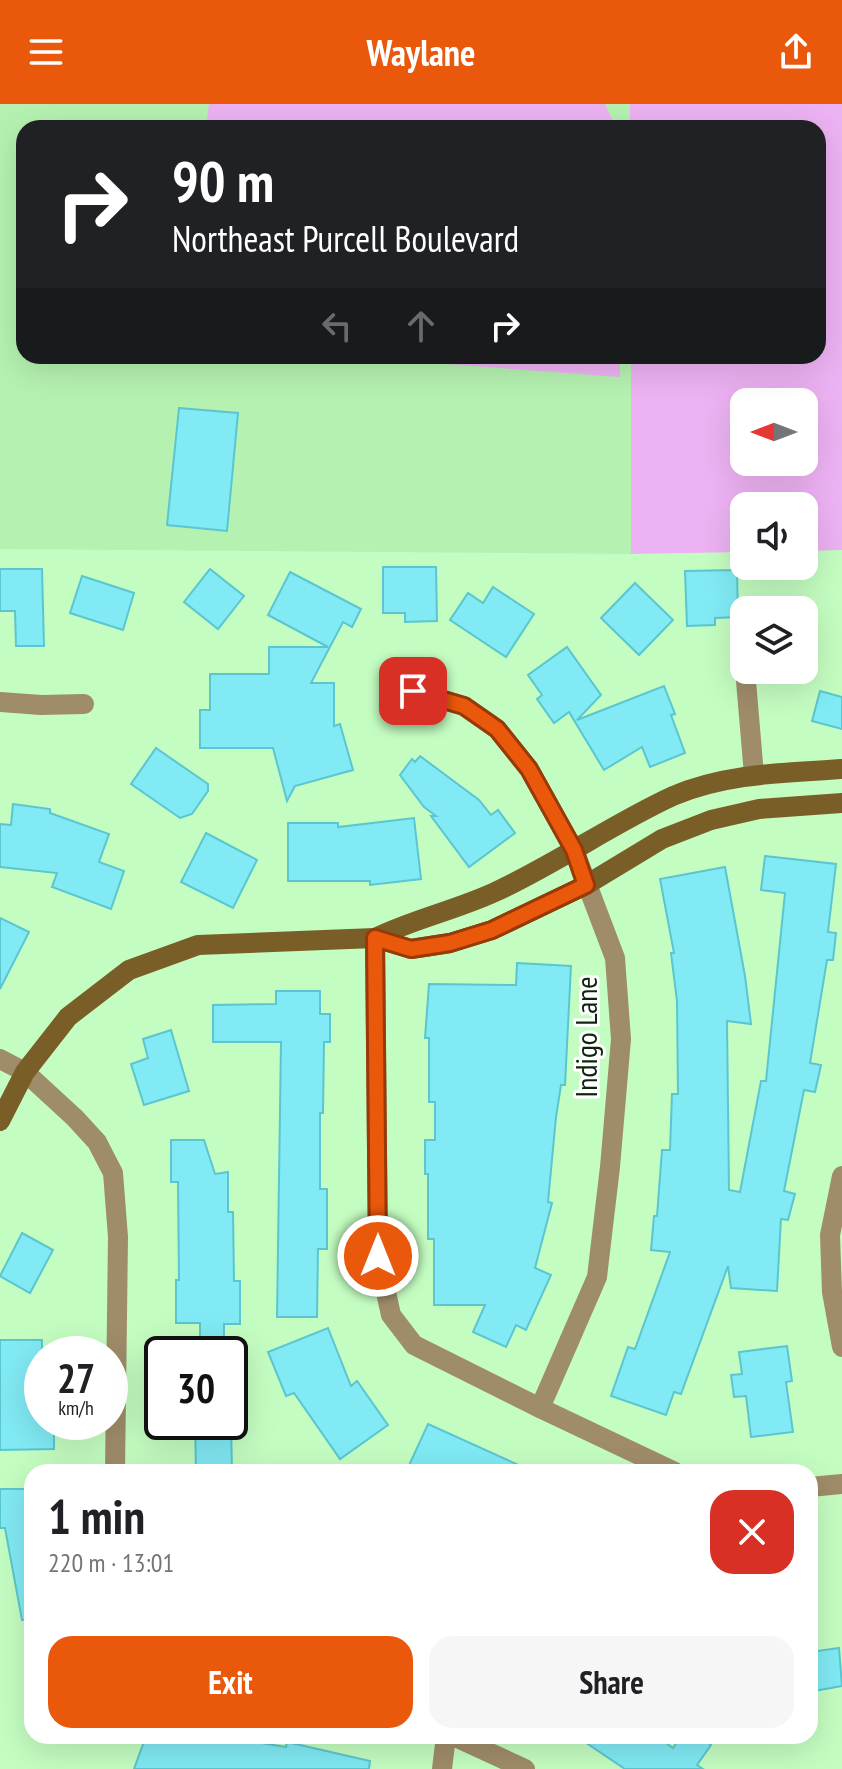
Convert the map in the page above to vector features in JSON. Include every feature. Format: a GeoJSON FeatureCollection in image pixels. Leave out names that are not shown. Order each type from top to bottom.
{"type":"FeatureCollection","features":[{"type":"Feature","properties":{"kind":"street"},"geometry":{"type":"LineString","coordinates":[[746,684],[754,775]]}},
{"type":"Feature","properties":{"kind":"street","name":"Indigo Lane"},"geometry":{"type":"LineString","coordinates":[[413,691],[464,706],[497,729],[529,769],[574,850],[615,958],[621,1039],[597,1277],[540,1408]]}},
{"type":"Feature","properties":{"kind":"street"},"geometry":{"type":"LineString","coordinates":[[0,702],[84,704]]}},
{"type":"Feature","properties":{"kind":"street"},"geometry":{"type":"LineString","coordinates":[[375,938],[497,891],[674,796],[714,783],[754,775],[842,769]]}},
{"type":"Feature","properties":{"kind":"street"},"geometry":{"type":"LineString","coordinates":[[0,1121],[25,1072],[68,1017],[129,970],[198,945],[375,938],[411,949],[450,943],[492,930],[586,885],[662,839],[711,820],[759,809],[842,803]]}},
{"type":"Feature","properties":{"kind":"street"},"geometry":{"type":"LineString","coordinates":[[375,938],[378,1256],[391,1315],[414,1345],[658,1464]]}},
{"type":"Feature","properties":{"kind":"street"},"geometry":{"type":"LineString","coordinates":[[0,1059],[25,1072],[75,1118],[97,1142],[113,1173],[118,1237],[115,1464]]}},
{"type":"Feature","properties":{"kind":"street"},"geometry":{"type":"LineString","coordinates":[[842,1176],[830,1235],[832,1292],[842,1347]]}},
{"type":"Feature","properties":{"kind":"street"},"geometry":{"type":"LineString","coordinates":[[818,1486],[842,1484]]}},
{"type":"Feature","properties":{"kind":"street"},"geometry":{"type":"LineString","coordinates":[[442,1769],[445,1744]]}},
{"type":"Feature","properties":{"kind":"street"},"geometry":{"type":"LineString","coordinates":[[470,1744],[525,1769]]}},
{"type":"Feature","properties":{"kind":"shaded area"},"geometry":{"type":"Polygon","coordinates":[[[0,104],[630,104],[630,120],[16,120],[16,364],[631,364],[631,554],[0,549],[0,104]]]}},
{"type":"Feature","properties":{"kind":"shaded area"},"geometry":{"type":"Polygon","coordinates":[[[209,104],[605,104],[612,120],[207,120],[209,104]]]}},
{"type":"Feature","properties":{"kind":"shaded area"},"geometry":{"type":"Polygon","coordinates":[[[630,104],[842,104],[842,550],[818,551],[818,492],[730,492],[730,552],[631,554],[631,364],[826,364],[826,120],[630,120],[630,104]]]}},
{"type":"Feature","properties":{"kind":"shaded area"},"geometry":{"type":"Polygon","coordinates":[[[445,364],[620,364],[620,377],[445,364]]]}},
{"type":"Feature","properties":{"kind":"building"},"geometry":{"type":"Polygon","coordinates":[[[179,408],[238,413],[227,531],[167,525],[179,408]]]}},
{"type":"Feature","properties":{"kind":"building"},"geometry":{"type":"Polygon","coordinates":[[[383,567],[436,567],[437,621],[405,622],[405,613],[383,613],[383,567]]]}},
{"type":"Feature","properties":{"kind":"building"},"geometry":{"type":"Polygon","coordinates":[[[0,569],[42,569],[44,646],[16,646],[15,611],[0,611],[0,569]]]}},
{"type":"Feature","properties":{"kind":"building"},"geometry":{"type":"Polygon","coordinates":[[[210,569],[244,596],[218,629],[184,602],[210,569]]]}},
{"type":"Feature","properties":{"kind":"building"},"geometry":{"type":"Polygon","coordinates":[[[730,570],[730,580],[737,580],[738,596],[730,596],[730,617],[715,618],[715,625],[687,626],[685,571],[730,570]]]}},
{"type":"Feature","properties":{"kind":"building"},"geometry":{"type":"Polygon","coordinates":[[[290,572],[361,609],[352,627],[343,622],[311,683],[334,683],[334,726],[340,724],[353,770],[295,786],[287,801],[273,748],[200,748],[200,710],[210,710],[210,674],[269,674],[269,647],[328,647],[268,615],[290,572]]]}},
{"type":"Feature","properties":{"kind":"building"},"geometry":{"type":"Polygon","coordinates":[[[82,576],[134,593],[123,630],[70,613],[82,576]]]}},
{"type":"Feature","properties":{"kind":"building"},"geometry":{"type":"Polygon","coordinates":[[[635,583],[673,620],[639,655],[601,618],[635,583]]]}},
{"type":"Feature","properties":{"kind":"building"},"geometry":{"type":"Polygon","coordinates":[[[493,587],[534,614],[506,657],[450,620],[468,593],[483,603],[493,587]]]}},
{"type":"Feature","properties":{"kind":"building"},"geometry":{"type":"Polygon","coordinates":[[[567,647],[601,695],[577,720],[664,686],[685,753],[650,767],[642,747],[604,770],[569,712],[554,723],[537,699],[542,695],[528,675],[567,647]]]}},
{"type":"Feature","properties":{"kind":"building"},"geometry":{"type":"Polygon","coordinates":[[[820,691],[842,697],[842,729],[812,721],[820,691]]]}},
{"type":"Feature","properties":{"kind":"building"},"geometry":{"type":"Polygon","coordinates":[[[156,748],[208,784],[208,791],[192,814],[180,818],[131,784],[156,748]]]}},
{"type":"Feature","properties":{"kind":"building"},"geometry":{"type":"Polygon","coordinates":[[[420,756],[479,800],[491,815],[498,810],[515,833],[469,867],[431,816],[436,816],[424,807],[400,775],[412,759],[415,762],[420,756]]]}},
{"type":"Feature","properties":{"kind":"building"},"geometry":{"type":"Polygon","coordinates":[[[13,804],[50,809],[50,813],[109,834],[99,862],[124,871],[111,909],[52,887],[57,873],[0,867],[0,824],[11,825],[13,804]]]}},
{"type":"Feature","properties":{"kind":"building"},"geometry":{"type":"Polygon","coordinates":[[[414,818],[421,879],[370,885],[370,881],[288,881],[288,823],[338,823],[338,827],[414,818]]]}},
{"type":"Feature","properties":{"kind":"building"},"geometry":{"type":"Polygon","coordinates":[[[206,833],[257,860],[233,908],[181,882],[206,833]]]}},
{"type":"Feature","properties":{"kind":"building"},"geometry":{"type":"Polygon","coordinates":[[[765,856],[836,864],[828,932],[836,933],[833,960],[827,960],[810,1063],[821,1065],[815,1092],[804,1090],[784,1191],[795,1194],[788,1220],[781,1219],[777,1291],[731,1288],[728,1266],[681,1394],[674,1392],[666,1415],[611,1396],[628,1347],[635,1349],[670,1252],[651,1250],[662,1150],[670,1150],[672,1094],[678,1094],[677,1001],[671,953],[674,953],[660,879],[725,867],[751,1024],[727,1021],[729,1190],[740,1192],[761,1081],[766,1081],[785,893],[761,890],[765,856]]]}},
{"type":"Feature","properties":{"kind":"building"},"geometry":{"type":"Polygon","coordinates":[[[0,918],[29,932],[0,989],[0,918]]]}},
{"type":"Feature","properties":{"kind":"building"},"geometry":{"type":"Polygon","coordinates":[[[517,963],[571,966],[565,1085],[561,1085],[556,1117],[548,1202],[552,1203],[535,1268],[551,1275],[526,1330],[516,1325],[506,1347],[473,1332],[485,1305],[434,1305],[434,1239],[428,1239],[425,1140],[435,1140],[435,1102],[429,1102],[429,1038],[425,1038],[429,984],[516,985],[517,963]]]}},
{"type":"Feature","properties":{"kind":"building"},"geometry":{"type":"Polygon","coordinates":[[[276,991],[320,991],[320,1014],[330,1014],[330,1042],[324,1042],[323,1113],[320,1113],[320,1189],[327,1189],[327,1249],[318,1249],[317,1317],[277,1317],[281,1042],[213,1042],[213,1005],[276,1004],[276,991]]]}},
{"type":"Feature","properties":{"kind":"building"},"geometry":{"type":"Polygon","coordinates":[[[171,1030],[189,1091],[144,1105],[131,1064],[148,1058],[143,1039],[171,1030]]]}},
{"type":"Feature","properties":{"kind":"building"},"geometry":{"type":"Polygon","coordinates":[[[171,1140],[204,1140],[215,1174],[228,1172],[228,1212],[233,1212],[234,1281],[240,1281],[240,1324],[224,1324],[224,1336],[200,1336],[200,1323],[176,1323],[178,1182],[171,1182],[171,1140]]]}},
{"type":"Feature","properties":{"kind":"building"},"geometry":{"type":"Polygon","coordinates":[[[22,1233],[53,1250],[30,1293],[0,1276],[22,1233]]]}},
{"type":"Feature","properties":{"kind":"building"},"geometry":{"type":"Polygon","coordinates":[[[328,1328],[351,1386],[357,1381],[388,1425],[340,1459],[294,1393],[286,1396],[268,1352],[328,1328]]]}},
{"type":"Feature","properties":{"kind":"building"},"geometry":{"type":"Polygon","coordinates":[[[0,1340],[24,1340],[24,1440],[54,1440],[54,1449],[0,1450],[0,1340]]]}},
{"type":"Feature","properties":{"kind":"building"},"geometry":{"type":"Polygon","coordinates":[[[787,1346],[792,1381],[786,1382],[793,1432],[751,1437],[746,1396],[734,1397],[731,1375],[742,1374],[739,1352],[787,1346]]]}},
{"type":"Feature","properties":{"kind":"building"},"geometry":{"type":"Polygon","coordinates":[[[428,1424],[516,1464],[410,1464],[428,1424]]]}},
{"type":"Feature","properties":{"kind":"building"},"geometry":{"type":"Polygon","coordinates":[[[195,1440],[231,1440],[232,1464],[196,1464],[195,1440]]]}},
{"type":"Feature","properties":{"kind":"building"},"geometry":{"type":"Polygon","coordinates":[[[0,1489],[24,1489],[24,1620],[5,1528],[0,1528],[0,1489]]]}},
{"type":"Feature","properties":{"kind":"building"},"geometry":{"type":"Polygon","coordinates":[[[839,1648],[842,1686],[818,1690],[818,1651],[839,1648]]]}},
{"type":"Feature","properties":{"kind":"building"},"geometry":{"type":"Polygon","coordinates":[[[143,1744],[268,1744],[286,1747],[287,1744],[296,1744],[370,1761],[369,1769],[134,1769],[143,1744]]]}},
{"type":"Feature","properties":{"kind":"building"},"geometry":{"type":"Polygon","coordinates":[[[588,1744],[667,1744],[673,1748],[676,1744],[711,1745],[697,1765],[703,1769],[625,1769],[588,1744]]]}},
{"type":"Feature","properties":{"kind":"route"},"geometry":{"type":"LineString","coordinates":[[378,1256],[375,938],[411,949],[450,943],[492,930],[586,885],[574,850],[529,769],[497,729],[464,706],[413,691]]}}]}
